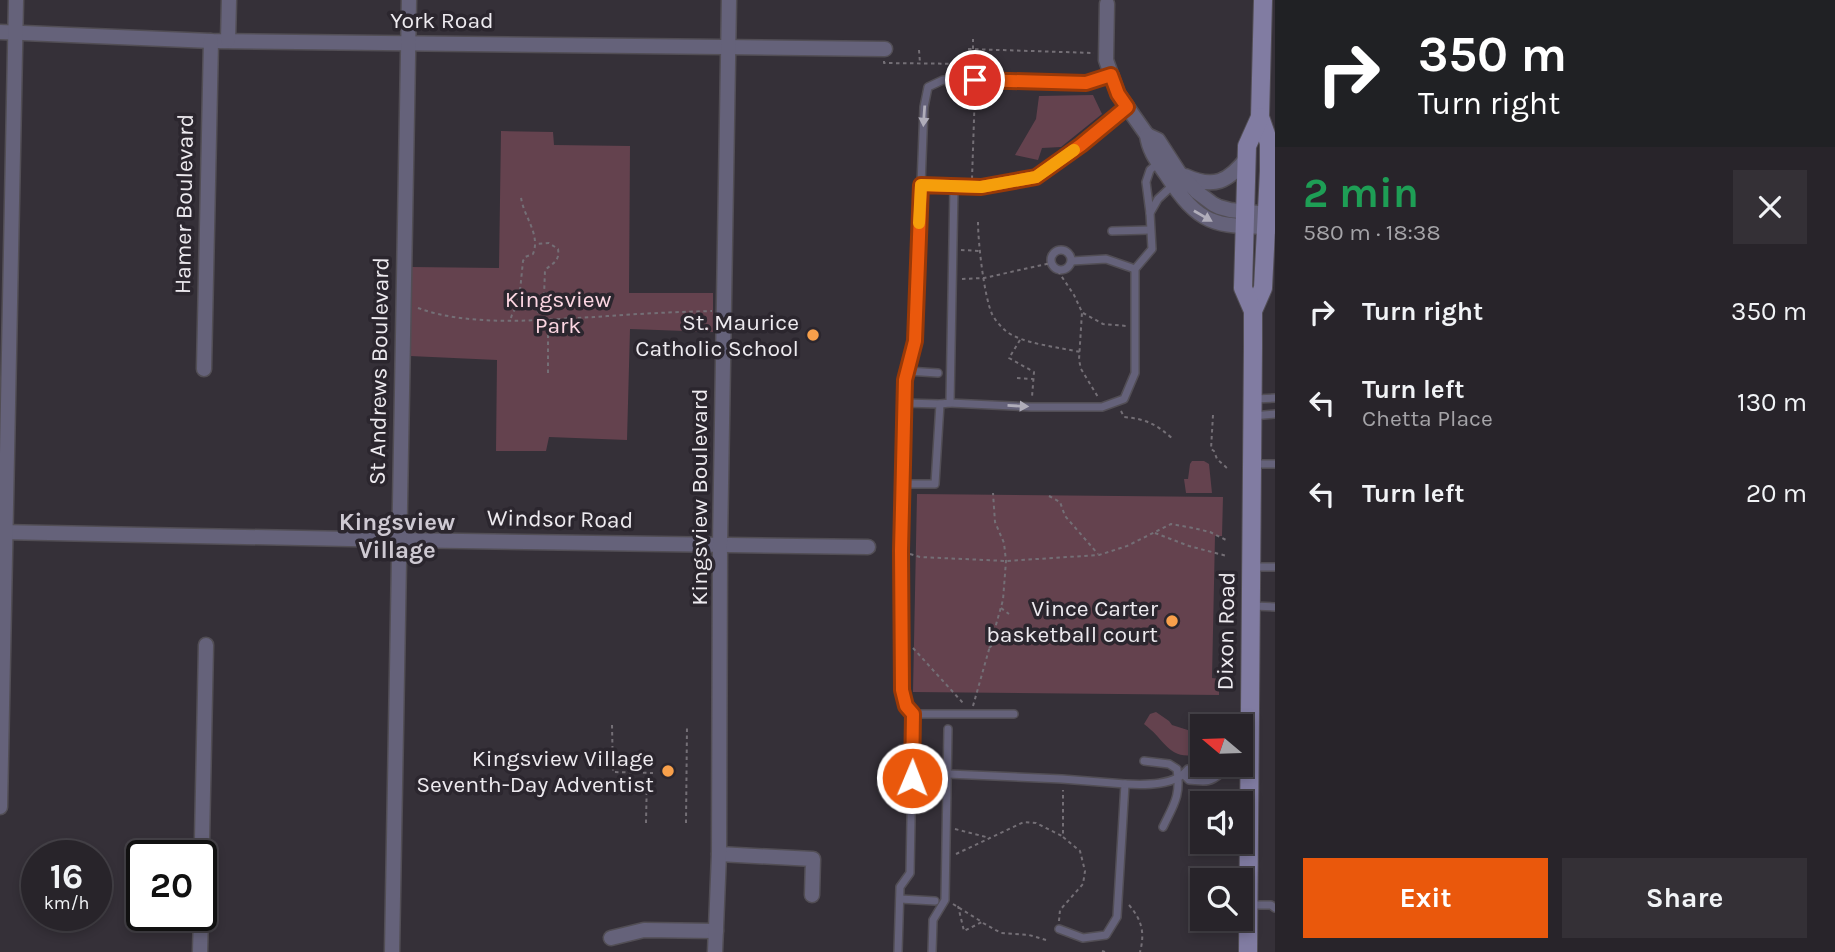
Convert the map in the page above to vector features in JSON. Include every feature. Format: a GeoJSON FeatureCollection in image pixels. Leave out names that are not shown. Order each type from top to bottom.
{"type":"FeatureCollection","features":[{"type":"Feature","properties":{"kind":"main road","name":"Dixon Road"},"geometry":{"type":"LineString","coordinates":[[1253,311],[1263,288],[1272,175],[1269,143],[1260,117],[1263,0]]}},
{"type":"Feature","properties":{"kind":"main road","name":"Dixon Road"},"geometry":{"type":"LineString","coordinates":[[1250,714],[1253,311],[1243,288],[1247,146],[1260,117]]}},
{"type":"Feature","properties":{"kind":"main road","name":"Dixon Road"},"geometry":{"type":"LineString","coordinates":[[1248,868],[1249,777]]}},
{"type":"Feature","properties":{"kind":"main road","name":"Dixon Road"},"geometry":{"type":"LineString","coordinates":[[1248,931],[1248,952]]}},
{"type":"Feature","properties":{"kind":"street"},"geometry":{"type":"LineString","coordinates":[[0,807],[3,532],[16,0]]}},
{"type":"Feature","properties":{"kind":"street"},"geometry":{"type":"LineString","coordinates":[[228,40],[229,0]]}},
{"type":"Feature","properties":{"kind":"street","name":"St Andrews Boulevard"},"geometry":{"type":"LineString","coordinates":[[393,952],[409,0]]}},
{"type":"Feature","properties":{"kind":"street","name":"Kingsview Boulevard"},"geometry":{"type":"LineString","coordinates":[[715,952],[719,854],[720,544],[729,0]]}},
{"type":"Feature","properties":{"kind":"street"},"geometry":{"type":"LineString","coordinates":[[1107,4],[1106,60],[1118,94],[1147,135],[1158,140],[1162,158],[1177,180],[1187,204],[1213,222],[1225,225],[1245,219],[1270,221]]}},
{"type":"Feature","properties":{"kind":"street","name":"York Road"},"geometry":{"type":"LineString","coordinates":[[0,32],[211,41],[885,49]]}},
{"type":"Feature","properties":{"kind":"street","name":"Hamer Boulevard"},"geometry":{"type":"LineString","coordinates":[[204,369],[211,41]]}},
{"type":"Feature","properties":{"kind":"street"},"geometry":{"type":"LineString","coordinates":[[1177,180],[1219,182],[1233,175],[1247,158]]}},
{"type":"Feature","properties":{"kind":"street","name":"Windsor Road"},"geometry":{"type":"LineString","coordinates":[[3,532],[868,547]]}},
{"type":"Feature","properties":{"kind":"street"},"geometry":{"type":"LineString","coordinates":[[202,840],[206,645]]}},
{"type":"Feature","properties":{"kind":"street"},"geometry":{"type":"LineString","coordinates":[[719,854],[813,859],[812,895]]}},
{"type":"Feature","properties":{"kind":"street"},"geometry":{"type":"LineString","coordinates":[[611,938],[644,930],[716,931]]}},
{"type":"Feature","properties":{"kind":"street"},"geometry":{"type":"LineString","coordinates":[[200,952],[201,931]]}},
{"type":"Feature","properties":{"kind":"lane"},"geometry":{"type":"LineString","coordinates":[[898,952],[900,887],[910,873],[913,714],[906,706],[902,690],[904,402],[905,380],[915,341],[924,107],[928,87],[943,80],[1086,83],[1111,75]]}},
{"type":"Feature","properties":{"kind":"lane"},"geometry":{"type":"LineString","coordinates":[[921,185],[981,187],[1036,177],[1127,107]]}},
{"type":"Feature","properties":{"kind":"lane"},"geometry":{"type":"LineString","coordinates":[[904,402],[1104,407],[1124,399],[1135,373],[1135,269],[1152,249],[1146,182],[1150,170],[1162,158]]}},
{"type":"Feature","properties":{"kind":"lane"},"geometry":{"type":"LineString","coordinates":[[1150,213],[1158,199],[1177,180]]}},
{"type":"Feature","properties":{"kind":"lane"},"geometry":{"type":"LineString","coordinates":[[950,403],[954,187]]}},
{"type":"Feature","properties":{"kind":"lane"},"geometry":{"type":"LineString","coordinates":[[1112,231],[1150,230]]}},
{"type":"Feature","properties":{"kind":"lane"},"geometry":{"type":"LineString","coordinates":[[1060,249],[1069,252],[1072,261],[1068,269],[1058,271],[1051,263],[1052,254],[1060,249]]}},
{"type":"Feature","properties":{"kind":"lane"},"geometry":{"type":"LineString","coordinates":[[1072,261],[1106,259],[1135,269]]}},
{"type":"Feature","properties":{"kind":"lane"},"geometry":{"type":"LineString","coordinates":[[907,371],[938,373]]}},
{"type":"Feature","properties":{"kind":"lane"},"geometry":{"type":"LineString","coordinates":[[1253,408],[1275,398]]}},
{"type":"Feature","properties":{"kind":"lane"},"geometry":{"type":"LineString","coordinates":[[903,484],[935,484],[940,404]]}},
{"type":"Feature","properties":{"kind":"lane"},"geometry":{"type":"LineString","coordinates":[[1253,408],[1275,414]]}},
{"type":"Feature","properties":{"kind":"lane"},"geometry":{"type":"LineString","coordinates":[[1252,464],[1275,464]]}},
{"type":"Feature","properties":{"kind":"lane"},"geometry":{"type":"LineString","coordinates":[[1251,567],[1275,567]]}},
{"type":"Feature","properties":{"kind":"lane"},"geometry":{"type":"LineString","coordinates":[[1251,606],[1275,607]]}},
{"type":"Feature","properties":{"kind":"lane"},"geometry":{"type":"LineString","coordinates":[[913,714],[1014,714]]}},
{"type":"Feature","properties":{"kind":"lane"},"geometry":{"type":"LineString","coordinates":[[932,952],[933,920],[945,900],[948,729]]}},
{"type":"Feature","properties":{"kind":"lane"},"geometry":{"type":"LineString","coordinates":[[1144,761],[1169,764],[1189,780],[1205,781],[1216,777]]}},
{"type":"Feature","properties":{"kind":"lane"},"geometry":{"type":"LineString","coordinates":[[948,774],[1141,785],[1171,781],[1190,769]]}},
{"type":"Feature","properties":{"kind":"lane"},"geometry":{"type":"LineString","coordinates":[[1163,827],[1175,801],[1181,776]]}},
{"type":"Feature","properties":{"kind":"lane"},"geometry":{"type":"LineString","coordinates":[[1059,929],[1083,938],[1106,935],[1117,917],[1125,784]]}},
{"type":"Feature","properties":{"kind":"lane"},"geometry":{"type":"LineString","coordinates":[[900,899],[935,901]]}},
{"type":"Feature","properties":{"kind":"lane"},"geometry":{"type":"LineString","coordinates":[[1253,905],[1271,905],[1275,908]]}},
{"type":"Feature","properties":{"kind":"path"},"geometry":{"type":"LineString","coordinates":[[972,64],[973,39]]}},
{"type":"Feature","properties":{"kind":"path"},"geometry":{"type":"LineString","coordinates":[[885,49],[884,63],[920,64],[972,64],[976,63],[985,50]]}},
{"type":"Feature","properties":{"kind":"path"},"geometry":{"type":"LineString","coordinates":[[968,49],[1106,53]]}},
{"type":"Feature","properties":{"kind":"path"},"geometry":{"type":"LineString","coordinates":[[919,50],[920,64]]}},
{"type":"Feature","properties":{"kind":"path"},"geometry":{"type":"LineString","coordinates":[[980,57],[983,59],[982,67]]}},
{"type":"Feature","properties":{"kind":"path"},"geometry":{"type":"LineString","coordinates":[[971,187],[975,80]]}},
{"type":"Feature","properties":{"kind":"path"},"geometry":{"type":"LineString","coordinates":[[521,197],[536,244],[533,254],[525,257],[523,261],[521,304]]}},
{"type":"Feature","properties":{"kind":"path"},"geometry":{"type":"LineString","coordinates":[[978,222],[993,317],[1005,331],[1021,339],[1080,352]]}},
{"type":"Feature","properties":{"kind":"path"},"geometry":{"type":"LineString","coordinates":[[536,244],[549,243],[558,249],[559,254],[554,264],[545,270],[544,296],[537,308]]}},
{"type":"Feature","properties":{"kind":"path"},"geometry":{"type":"LineString","coordinates":[[953,250],[981,251]]}},
{"type":"Feature","properties":{"kind":"path"},"geometry":{"type":"LineString","coordinates":[[952,280],[985,278],[1051,263]]}},
{"type":"Feature","properties":{"kind":"path"},"geometry":{"type":"LineString","coordinates":[[1058,271],[1082,313],[1079,360],[1081,369],[1104,407]]}},
{"type":"Feature","properties":{"kind":"path"},"geometry":{"type":"LineString","coordinates":[[403,303],[440,316],[511,320],[723,310]]}},
{"type":"Feature","properties":{"kind":"path"},"geometry":{"type":"LineString","coordinates":[[511,320],[512,314],[521,304],[531,304],[537,308],[541,320]]}},
{"type":"Feature","properties":{"kind":"path"},"geometry":{"type":"LineString","coordinates":[[1082,313],[1103,324],[1135,327]]}},
{"type":"Feature","properties":{"kind":"path"},"geometry":{"type":"LineString","coordinates":[[548,319],[548,373]]}},
{"type":"Feature","properties":{"kind":"path"},"geometry":{"type":"LineString","coordinates":[[1021,339],[1009,358],[1034,372],[1031,407]]}},
{"type":"Feature","properties":{"kind":"path"},"geometry":{"type":"LineString","coordinates":[[1017,378],[1034,379]]}},
{"type":"Feature","properties":{"kind":"path"},"geometry":{"type":"LineString","coordinates":[[1115,402],[1124,417],[1157,425],[1173,439]]}},
{"type":"Feature","properties":{"kind":"path"},"geometry":{"type":"LineString","coordinates":[[1213,415],[1211,449],[1228,469]]}},
{"type":"Feature","properties":{"kind":"path"},"geometry":{"type":"LineString","coordinates":[[971,713],[1001,608],[1006,561],[1004,543],[996,522],[993,493]]}},
{"type":"Feature","properties":{"kind":"path"},"geometry":{"type":"LineString","coordinates":[[1049,496],[1060,502],[1065,516],[1099,555]]}},
{"type":"Feature","properties":{"kind":"path"},"geometry":{"type":"LineString","coordinates":[[901,551],[920,557],[1006,561],[1099,555],[1126,546],[1171,524],[1193,527],[1226,540]]}},
{"type":"Feature","properties":{"kind":"path"},"geometry":{"type":"LineString","coordinates":[[1154,533],[1227,556]]}},
{"type":"Feature","properties":{"kind":"path"},"geometry":{"type":"LineString","coordinates":[[1001,608],[1009,614]]}},
{"type":"Feature","properties":{"kind":"path"},"geometry":{"type":"LineString","coordinates":[[989,649],[1010,630]]}},
{"type":"Feature","properties":{"kind":"path"},"geometry":{"type":"LineString","coordinates":[[902,636],[971,713]]}},
{"type":"Feature","properties":{"kind":"path"},"geometry":{"type":"LineString","coordinates":[[612,725],[613,772],[653,773]]}},
{"type":"Feature","properties":{"kind":"path"},"geometry":{"type":"LineString","coordinates":[[686,823],[687,726]]}},
{"type":"Feature","properties":{"kind":"path"},"geometry":{"type":"LineString","coordinates":[[646,822],[648,773]]}},
{"type":"Feature","properties":{"kind":"path"},"geometry":{"type":"LineString","coordinates":[[680,774],[687,774]]}},
{"type":"Feature","properties":{"kind":"path"},"geometry":{"type":"LineString","coordinates":[[1062,779],[1063,837]]}},
{"type":"Feature","properties":{"kind":"path"},"geometry":{"type":"LineString","coordinates":[[947,858],[1024,822],[1036,823],[1063,837],[1080,851],[1085,871],[1083,884],[1060,909],[1059,929]]}},
{"type":"Feature","properties":{"kind":"path"},"geometry":{"type":"LineString","coordinates":[[947,827],[991,838]]}},
{"type":"Feature","properties":{"kind":"path"},"geometry":{"type":"LineString","coordinates":[[1119,893],[1139,917],[1142,931],[1140,952]]}},
{"type":"Feature","properties":{"kind":"path"},"geometry":{"type":"LineString","coordinates":[[945,900],[1000,933],[1030,935],[1046,940]]}},
{"type":"Feature","properties":{"kind":"path"},"geometry":{"type":"LineString","coordinates":[[958,906],[964,931],[982,922]]}},
{"type":"Feature","properties":{"kind":"green space"},"geometry":{"type":"Polygon","coordinates":[[[1093,95],[1102,114],[1061,147],[1042,148],[1038,160],[1015,155],[1036,119],[1039,96],[1093,95]]]}},
{"type":"Feature","properties":{"kind":"green space","name":"Kingsview Park"},"geometry":{"type":"Polygon","coordinates":[[[501,131],[553,132],[554,145],[630,146],[629,293],[713,293],[713,332],[630,329],[627,440],[549,437],[546,451],[496,451],[497,360],[410,356],[411,267],[499,268],[501,131]]]}},
{"type":"Feature","properties":{"kind":"green space"},"geometry":{"type":"Polygon","coordinates":[[[1192,461],[1209,464],[1212,493],[1186,493],[1184,479],[1188,479],[1192,461]]]}},
{"type":"Feature","properties":{"kind":"green space"},"geometry":{"type":"Polygon","coordinates":[[[917,494],[1223,497],[1222,536],[1215,536],[1212,678],[1219,679],[1219,695],[913,692],[917,494]]]}},
{"type":"Feature","properties":{"kind":"green space"},"geometry":{"type":"Polygon","coordinates":[[[1156,712],[1172,725],[1190,731],[1190,755],[1175,753],[1169,749],[1144,724],[1150,714],[1156,712]]]}},
{"type":"Feature","properties":{"kind":"slow traffic"},"geometry":{"type":"LineString","coordinates":[[919,223],[921,185],[981,187],[1036,177],[1074,150]]}},
{"type":"Feature","properties":{"kind":"place","name":"St. Maurice Catholic School"},"geometry":{"type":"Point","coordinates":[813,335]}},
{"type":"Feature","properties":{"kind":"place","name":"Vince Carter basketball court"},"geometry":{"type":"Point","coordinates":[1172,621]}},
{"type":"Feature","properties":{"kind":"place","name":"Kingsview Village Seventh-Day Adventist"},"geometry":{"type":"Point","coordinates":[668,771]}},
{"type":"Feature","properties":{"kind":"district","name":"Kingsview Village"},"geometry":{"type":"Point","coordinates":[397,536]}},
{"type":"Feature","properties":{"kind":"route"},"geometry":{"type":"LineString","coordinates":[[912,778],[913,714],[906,706],[902,690],[901,551],[905,380],[915,341],[921,185],[981,187],[1036,177],[1127,107],[1118,94],[1111,75],[1086,83],[975,80]]}}]}
